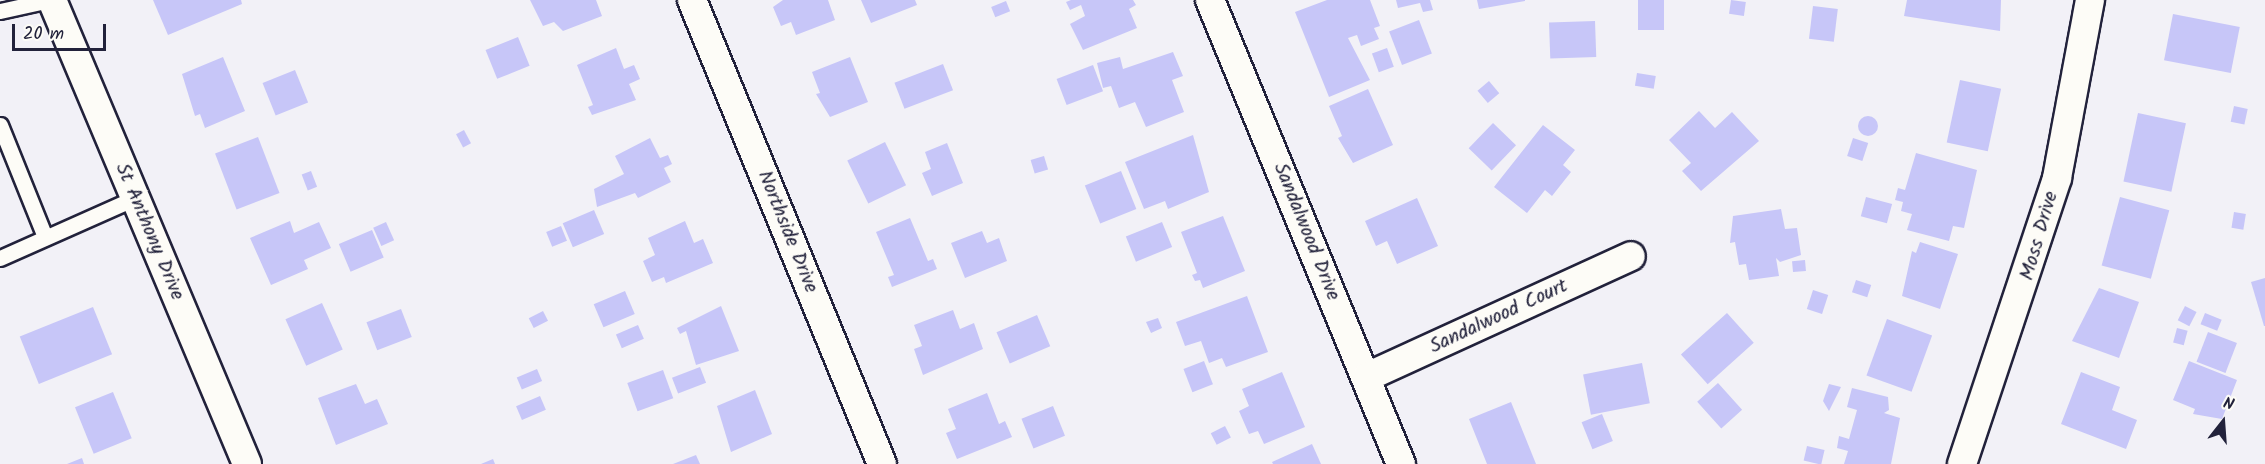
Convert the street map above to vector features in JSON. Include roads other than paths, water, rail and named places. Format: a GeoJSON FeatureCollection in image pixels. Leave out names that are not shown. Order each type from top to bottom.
{"type":"FeatureCollection","features":[{"type":"Feature","properties":{"kind":"street","name":"St Anthony Drive"},"geometry":{"type":"LineString","coordinates":[[51,0],[247,464]]}},
{"type":"Feature","properties":{"kind":"street","name":"Northside Drive"},"geometry":{"type":"LineString","coordinates":[[692,0],[882,464]]}},
{"type":"Feature","properties":{"kind":"street","name":"Sandalwood Drive"},"geometry":{"type":"LineString","coordinates":[[1210,0],[1401,464]]}},
{"type":"Feature","properties":{"kind":"street","name":"Moss Drive"},"geometry":{"type":"LineString","coordinates":[[1962,464],[2057,178],[2090,0]]}},
{"type":"Feature","properties":{"kind":"street","name":"Sandalwood Court"},"geometry":{"type":"LineString","coordinates":[[1366,377],[1631,256]]}},
{"type":"Feature","properties":{"kind":"lane"},"geometry":{"type":"LineString","coordinates":[[0,11],[51,0]]}},
{"type":"Feature","properties":{"kind":"lane"},"geometry":{"type":"LineString","coordinates":[[0,124],[45,237]]}},
{"type":"Feature","properties":{"kind":"lane"},"geometry":{"type":"LineString","coordinates":[[0,258],[135,198]]}}]}
